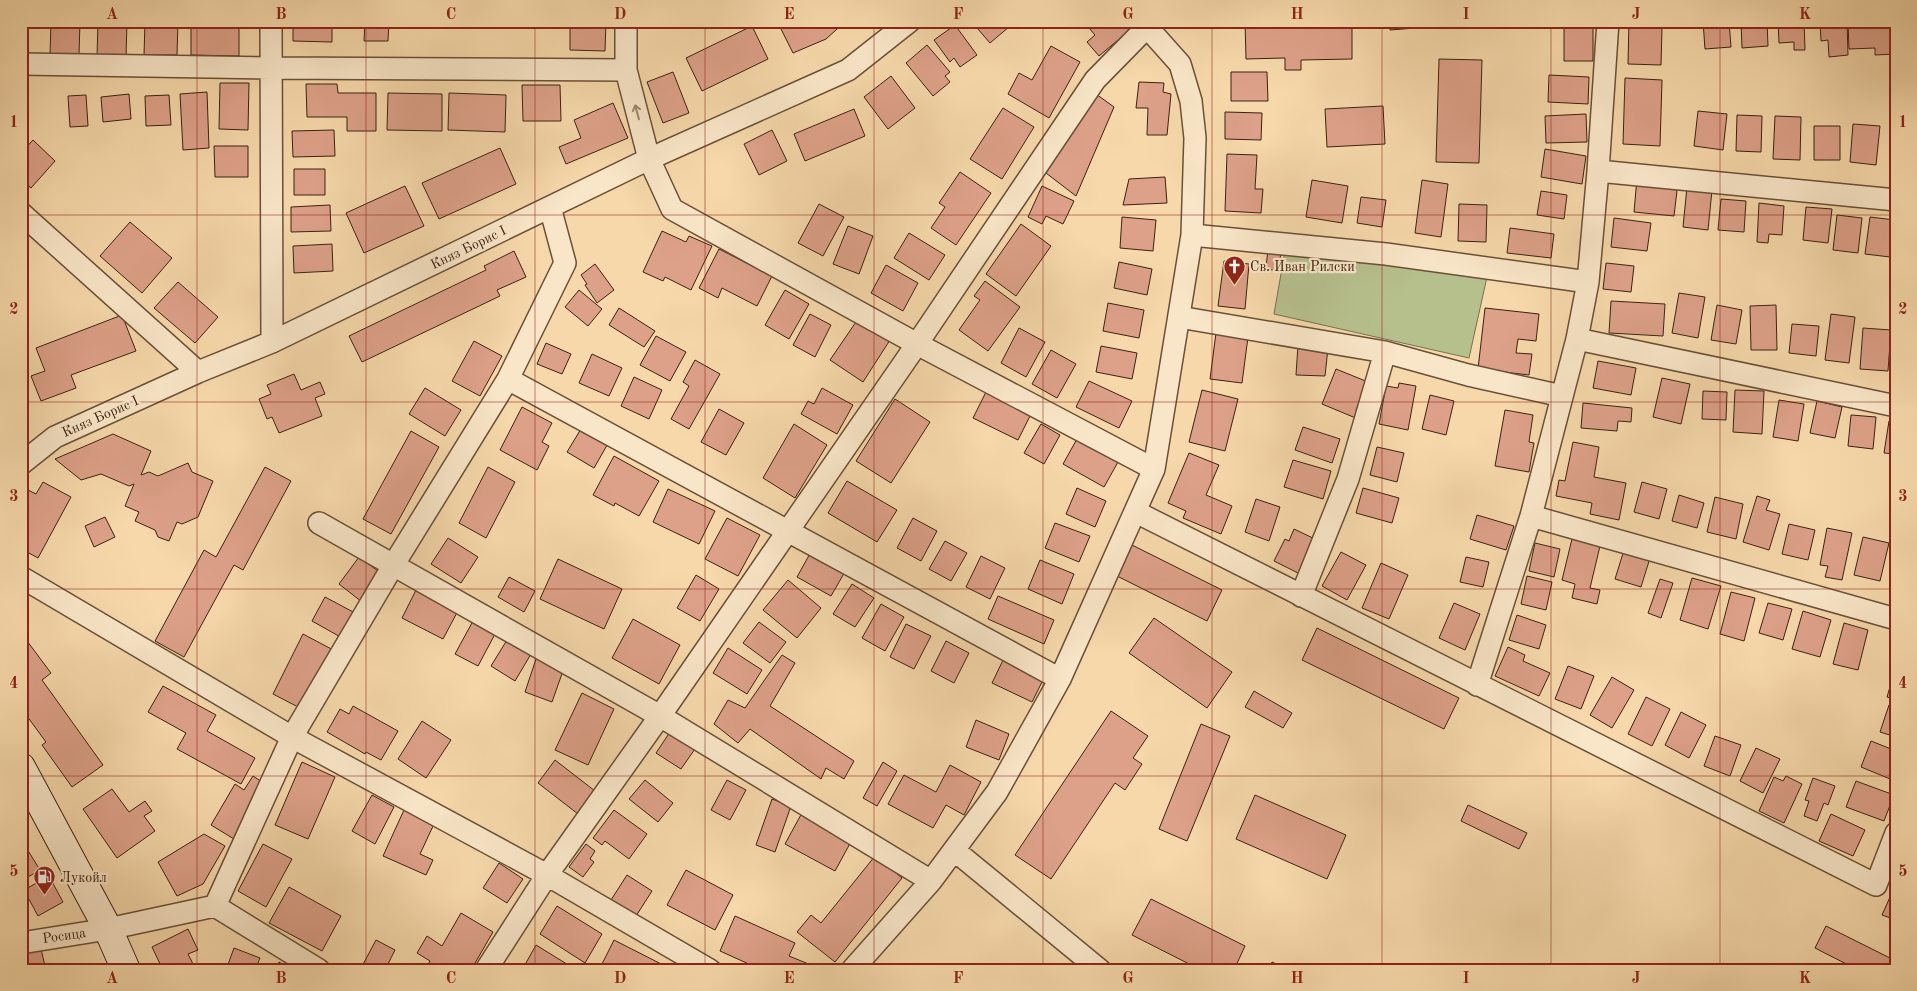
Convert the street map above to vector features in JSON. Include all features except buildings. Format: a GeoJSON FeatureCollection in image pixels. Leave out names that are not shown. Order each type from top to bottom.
{"type":"FeatureCollection","features":[{"type":"Feature","properties":{"kind":"street"},"geometry":{"type":"LineString","coordinates":[[271,21],[272,342]]}},
{"type":"Feature","properties":{"kind":"street"},"geometry":{"type":"LineString","coordinates":[[626,21],[626,70],[649,159],[672,209],[917,344],[1154,469]]}},
{"type":"Feature","properties":{"kind":"street","name":"Княз Борис I"},"geometry":{"type":"LineString","coordinates":[[21,464],[55,437],[198,372],[272,342],[649,159],[848,70],[910,21]]}},
{"type":"Feature","properties":{"kind":"street"},"geometry":{"type":"LineString","coordinates":[[1477,685],[1531,516],[1577,339],[1588,282],[1608,21]]}},
{"type":"Feature","properties":{"kind":"street"},"geometry":{"type":"LineString","coordinates":[[486,970],[547,875],[660,716],[917,344],[1095,80],[1145,24],[1180,64],[1192,102],[1195,138],[1192,235],[1154,469],[1060,679],[997,792],[931,881],[852,970]]}},
{"type":"Feature","properties":{"kind":"street"},"geometry":{"type":"LineString","coordinates":[[21,64],[271,68],[626,70]]}},
{"type":"Feature","properties":{"kind":"street"},"geometry":{"type":"LineString","coordinates":[[1598,171],[1896,200]]}},
{"type":"Feature","properties":{"kind":"street"},"geometry":{"type":"LineString","coordinates":[[319,970],[215,906],[292,737],[394,564],[508,379],[565,263],[550,207]]}},
{"type":"Feature","properties":{"kind":"street"},"geometry":{"type":"LineString","coordinates":[[21,213],[198,372]]}},
{"type":"Feature","properties":{"kind":"street"},"geometry":{"type":"LineString","coordinates":[[1192,235],[1386,254],[1588,282]]}},
{"type":"Feature","properties":{"kind":"street"},"geometry":{"type":"LineString","coordinates":[[1179,317],[1385,352],[1562,396]]}},
{"type":"Feature","properties":{"kind":"street"},"geometry":{"type":"LineString","coordinates":[[1577,339],[1896,406]]}},
{"type":"Feature","properties":{"kind":"street"},"geometry":{"type":"LineString","coordinates":[[1301,596],[1348,479],[1385,352]]}},
{"type":"Feature","properties":{"kind":"street"},"geometry":{"type":"LineString","coordinates":[[508,379],[1060,679]]}},
{"type":"Feature","properties":{"kind":"street"},"geometry":{"type":"LineString","coordinates":[[1136,512],[1876,885],[1896,833]]}},
{"type":"Feature","properties":{"kind":"street"},"geometry":{"type":"LineString","coordinates":[[1531,516],[1896,618]]}},
{"type":"Feature","properties":{"kind":"street"},"geometry":{"type":"LineString","coordinates":[[319,523],[660,716],[931,881]]}},
{"type":"Feature","properties":{"kind":"street"},"geometry":{"type":"LineString","coordinates":[[21,577],[292,737],[547,875],[710,970]]}},
{"type":"Feature","properties":{"kind":"street"},"geometry":{"type":"LineString","coordinates":[[21,767],[108,929],[126,970]]}},
{"type":"Feature","properties":{"kind":"street"},"geometry":{"type":"LineString","coordinates":[[954,850],[1100,970]]}},
{"type":"Feature","properties":{"kind":"street","name":"Росица"},"geometry":{"type":"LineString","coordinates":[[29,941],[108,929],[215,906]]}},
{"type":"Feature","properties":{"kind":"green space"},"geometry":{"type":"Polygon","coordinates":[[[1286,245],[1487,277],[1469,358],[1274,314],[1286,245]]]}},
{"type":"Feature","properties":{"kind":"place","name":"Св. Иван Рилски"},"geometry":{"type":"Point","coordinates":[1234,285]}},
{"type":"Feature","properties":{"kind":"place","name":"Лукойл"},"geometry":{"type":"Point","coordinates":[44,896]}}]}
